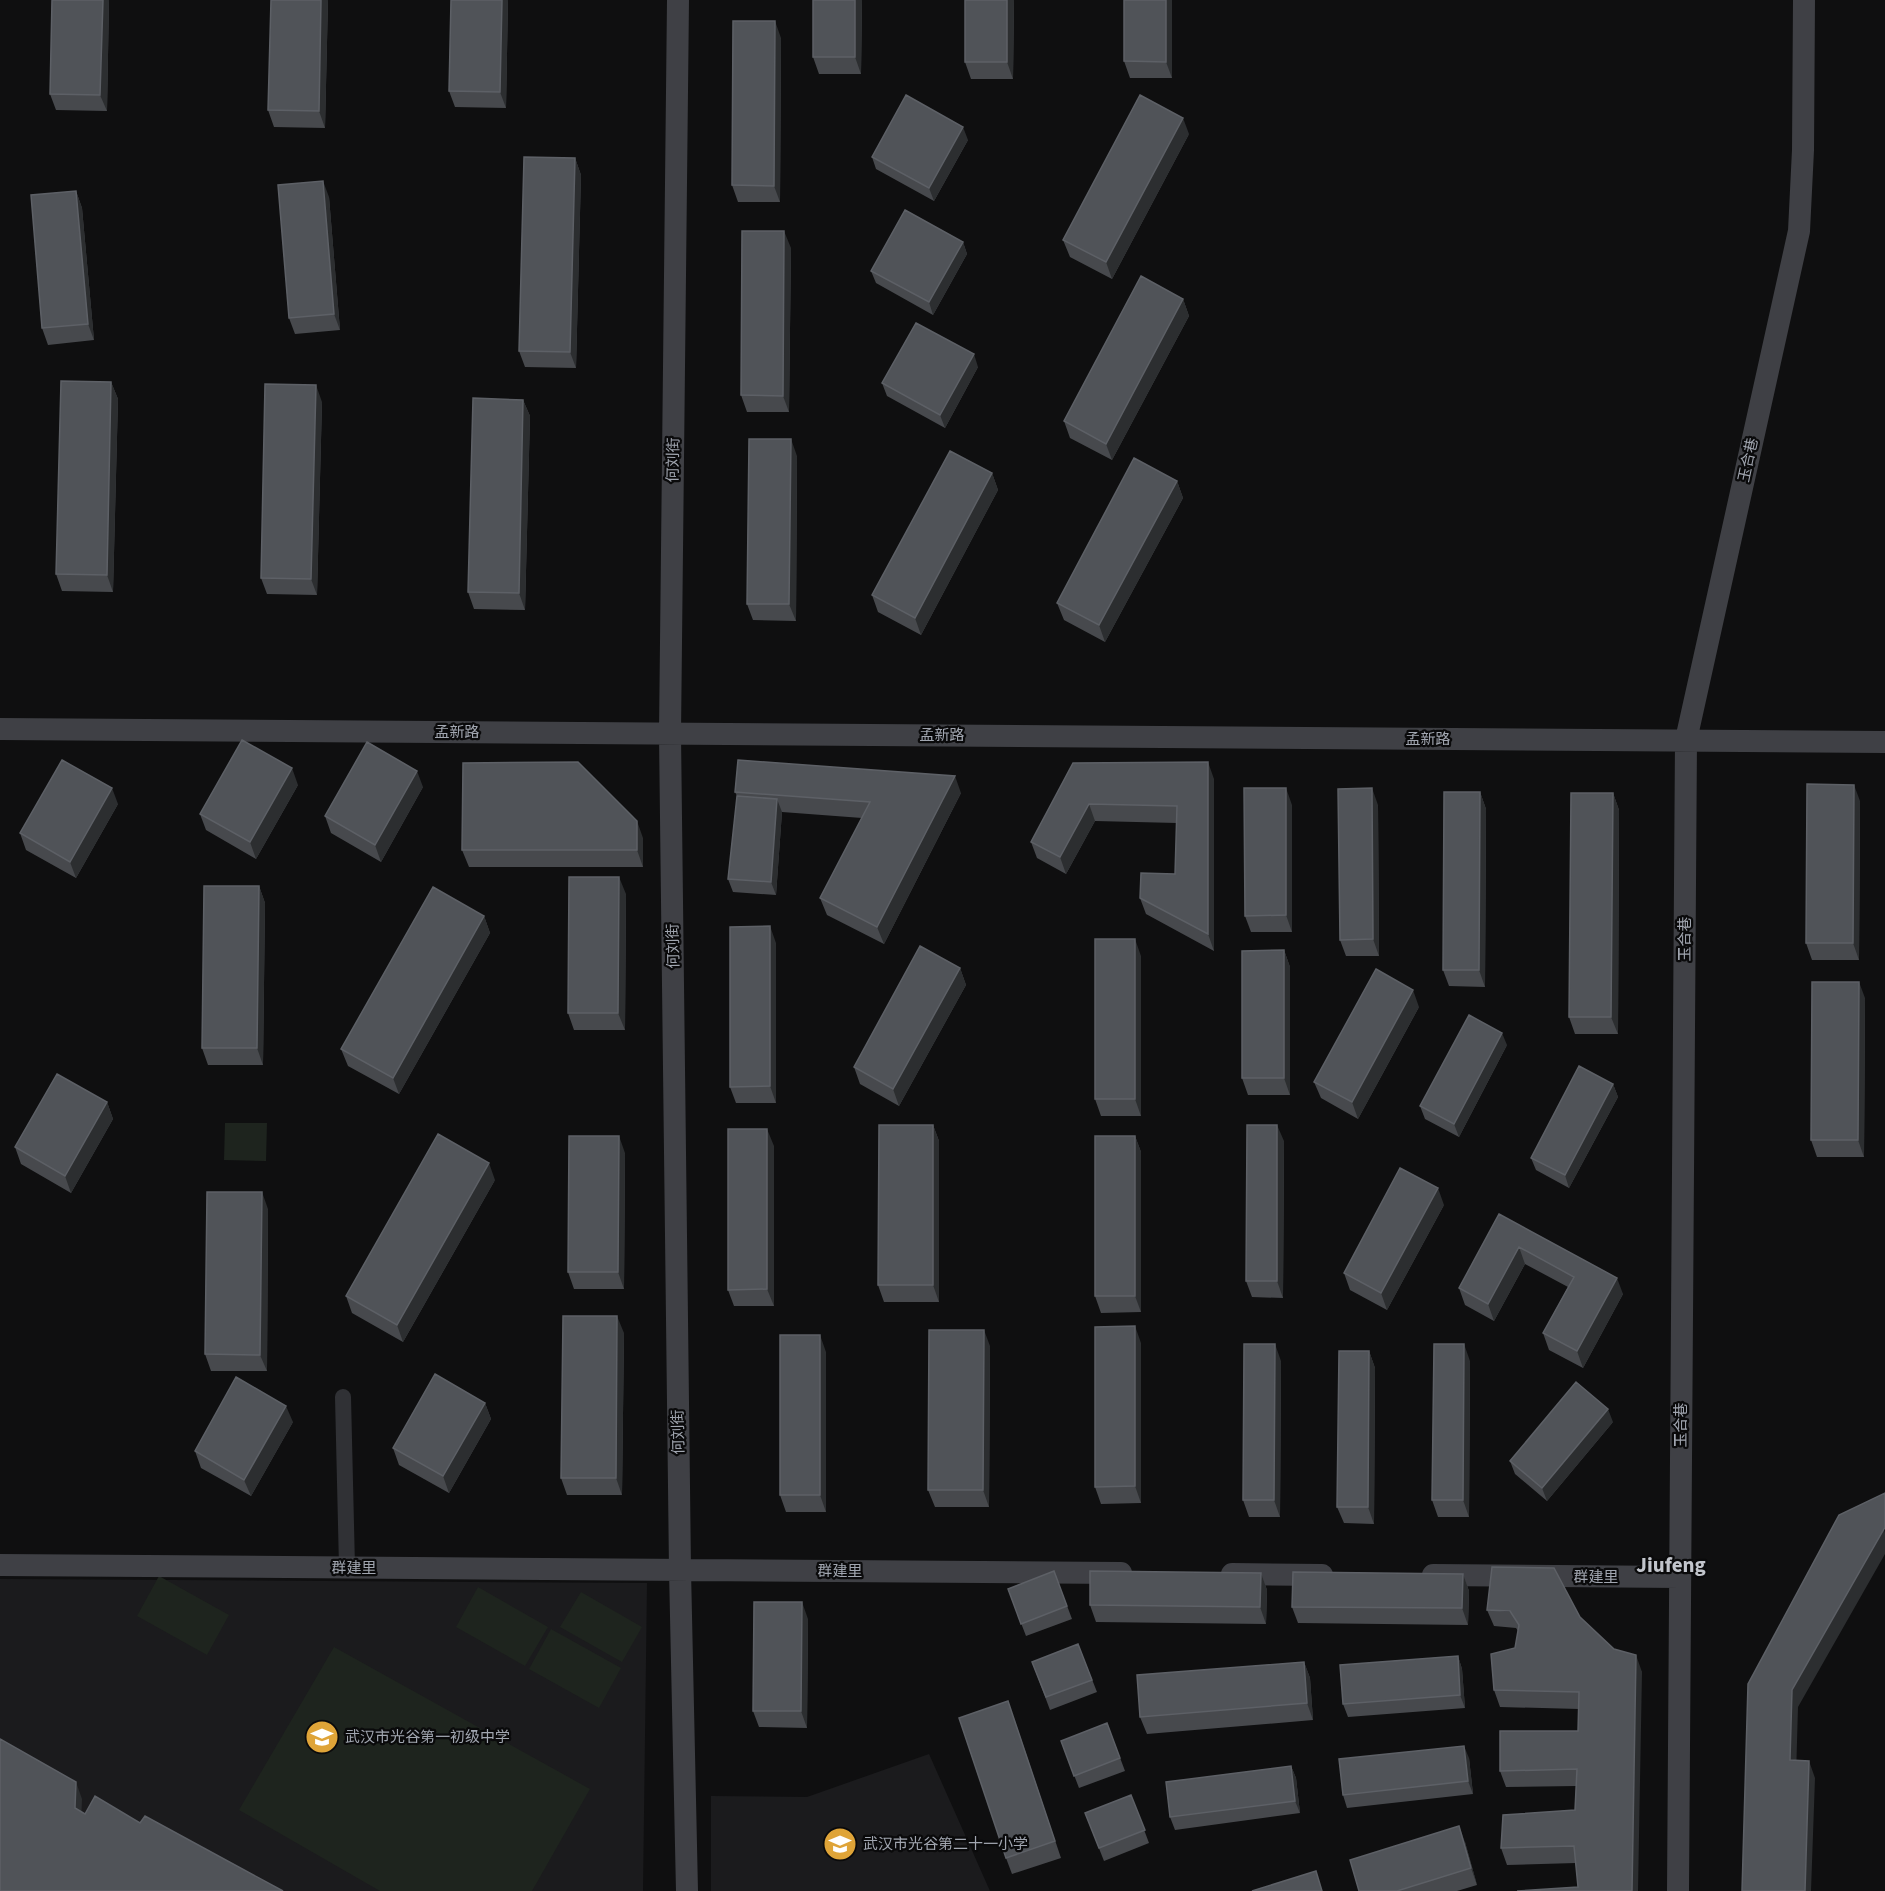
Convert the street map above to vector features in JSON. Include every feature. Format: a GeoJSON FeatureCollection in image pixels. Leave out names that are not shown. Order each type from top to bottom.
{"type":"FeatureCollection","features":[{"type":"Feature","properties":{"kind":"street","name":"何刘街"},"geometry":{"type":"LineString","coordinates":[[678,0],[670,734],[680,1570],[687,1891]]}},
{"type":"Feature","properties":{"kind":"street","name":"玉合巷"},"geometry":{"type":"LineString","coordinates":[[1678,1891],[1686,740],[1799,231],[1803,150],[1804,0]]}},
{"type":"Feature","properties":{"kind":"street","name":"孟新路"},"geometry":{"type":"LineString","coordinates":[[0,729],[1885,742]]}},
{"type":"Feature","properties":{"kind":"street"},"geometry":{"type":"LineString","coordinates":[[343,1397],[347,1568]]}},
{"type":"Feature","properties":{"kind":"street","name":"群建里"},"geometry":{"type":"LineString","coordinates":[[0,1565],[1144,1573]]}},
{"type":"Feature","properties":{"kind":"street"},"geometry":{"type":"LineString","coordinates":[[1216,1574],[1347,1575]]}},
{"type":"Feature","properties":{"kind":"street","name":"群建里"},"geometry":{"type":"LineString","coordinates":[[1406,1575],[1680,1577]]}},
{"type":"Feature","properties":{"kind":"shaded area"},"geometry":{"type":"Polygon","coordinates":[[[225,1123],[267,1123],[266,1161],[224,1160],[225,1123]]]}},
{"type":"Feature","properties":{"kind":"shaded area"},"geometry":{"type":"Polygon","coordinates":[[[159,1576],[229,1615],[207,1655],[137,1616],[159,1576]]]}},
{"type":"Feature","properties":{"kind":"shaded area","name":"武汉市光谷第一初级中学"},"geometry":{"type":"Polygon","coordinates":[[[0,1579],[647,1583],[643,1891],[0,1891],[0,1579]]]}},
{"type":"Feature","properties":{"kind":"shaded area"},"geometry":{"type":"Polygon","coordinates":[[[478,1587],[548,1627],[525,1666],[456,1627],[478,1587]]]}},
{"type":"Feature","properties":{"kind":"shaded area"},"geometry":{"type":"Polygon","coordinates":[[[581,1592],[642,1627],[622,1662],[560,1627],[581,1592]]]}},
{"type":"Feature","properties":{"kind":"shaded area"},"geometry":{"type":"Polygon","coordinates":[[[551,1629],[621,1668],[599,1708],[529,1669],[551,1629]]]}},
{"type":"Feature","properties":{"kind":"shaded area"},"geometry":{"type":"Polygon","coordinates":[[[334,1647],[590,1789],[532,1891],[380,1891],[239,1810],[334,1647]]]}},
{"type":"Feature","properties":{"kind":"shaded area","name":"武汉市光谷第二十一小学"},"geometry":{"type":"Polygon","coordinates":[[[929,1754],[990,1891],[711,1891],[711,1796],[807,1797],[929,1754]]]}},
{"type":"Feature","properties":{"kind":"building"},"geometry":{"type":"Polygon","coordinates":[[[52,0],[103,0],[100,95],[50,94],[52,0]]]}},
{"type":"Feature","properties":{"kind":"building"},"geometry":{"type":"Polygon","coordinates":[[[271,0],[321,0],[319,111],[268,110],[271,0]]]}},
{"type":"Feature","properties":{"kind":"building"},"geometry":{"type":"Polygon","coordinates":[[[451,0],[502,0],[500,92],[449,91],[451,0]]]}},
{"type":"Feature","properties":{"kind":"building"},"geometry":{"type":"Polygon","coordinates":[[[813,0],[855,0],[855,57],[813,57],[813,0]]]}},
{"type":"Feature","properties":{"kind":"building"},"geometry":{"type":"Polygon","coordinates":[[[965,0],[1007,0],[1007,62],[965,62],[965,0]]]}},
{"type":"Feature","properties":{"kind":"building"},"geometry":{"type":"Polygon","coordinates":[[[1124,0],[1166,0],[1166,62],[1124,61],[1124,0]]]}},
{"type":"Feature","properties":{"kind":"building"},"geometry":{"type":"Polygon","coordinates":[[[733,21],[775,21],[774,186],[732,185],[733,21]]]}},
{"type":"Feature","properties":{"kind":"building"},"geometry":{"type":"Polygon","coordinates":[[[906,95],[963,127],[929,188],[872,157],[906,95]]]}},
{"type":"Feature","properties":{"kind":"building"},"geometry":{"type":"Polygon","coordinates":[[[1140,95],[1183,118],[1106,262],[1063,240],[1140,95]]]}},
{"type":"Feature","properties":{"kind":"building"},"geometry":{"type":"Polygon","coordinates":[[[524,157],[575,158],[570,352],[519,351],[524,157]]]}},
{"type":"Feature","properties":{"kind":"building"},"geometry":{"type":"Polygon","coordinates":[[[323,181],[334,314],[289,318],[278,185],[323,181]]]}},
{"type":"Feature","properties":{"kind":"building"},"geometry":{"type":"Polygon","coordinates":[[[76,191],[88,324],[42,328],[31,195],[76,191]]]}},
{"type":"Feature","properties":{"kind":"building"},"geometry":{"type":"Polygon","coordinates":[[[905,210],[963,242],[929,302],[871,271],[905,210]]]}},
{"type":"Feature","properties":{"kind":"building"},"geometry":{"type":"Polygon","coordinates":[[[742,231],[784,231],[783,396],[741,395],[742,231]]]}},
{"type":"Feature","properties":{"kind":"building"},"geometry":{"type":"Polygon","coordinates":[[[1141,276],[1183,299],[1106,444],[1064,421],[1141,276]]]}},
{"type":"Feature","properties":{"kind":"building"},"geometry":{"type":"Polygon","coordinates":[[[916,323],[974,354],[940,415],[882,383],[916,323]]]}},
{"type":"Feature","properties":{"kind":"building"},"geometry":{"type":"Polygon","coordinates":[[[61,381],[111,382],[107,575],[56,574],[61,381]]]}},
{"type":"Feature","properties":{"kind":"building"},"geometry":{"type":"Polygon","coordinates":[[[265,384],[316,385],[311,579],[261,578],[265,384]]]}},
{"type":"Feature","properties":{"kind":"building"},"geometry":{"type":"Polygon","coordinates":[[[473,398],[523,400],[519,593],[468,592],[473,398]]]}},
{"type":"Feature","properties":{"kind":"building"},"geometry":{"type":"Polygon","coordinates":[[[749,439],[791,439],[789,604],[747,604],[749,439]]]}},
{"type":"Feature","properties":{"kind":"building"},"geometry":{"type":"Polygon","coordinates":[[[950,451],[992,473],[915,618],[872,595],[950,451]]]}},
{"type":"Feature","properties":{"kind":"building"},"geometry":{"type":"Polygon","coordinates":[[[1134,458],[1177,481],[1099,625],[1057,603],[1134,458]]]}},
{"type":"Feature","properties":{"kind":"building"},"geometry":{"type":"Polygon","coordinates":[[[242,740],[292,768],[250,842],[200,814],[242,740]]]}},
{"type":"Feature","properties":{"kind":"building"},"geometry":{"type":"Polygon","coordinates":[[[367,742],[417,771],[375,845],[325,816],[367,742]]]}},
{"type":"Feature","properties":{"kind":"building"},"geometry":{"type":"Polygon","coordinates":[[[62,760],[112,788],[70,862],[20,833],[62,760]]]}},
{"type":"Feature","properties":{"kind":"building"},"geometry":{"type":"Polygon","coordinates":[[[738,760],[955,776],[877,927],[820,898],[870,802],[735,792],[738,760]]]}},
{"type":"Feature","properties":{"kind":"building"},"geometry":{"type":"Polygon","coordinates":[[[578,762],[637,821],[637,850],[462,850],[463,763],[578,762]]]}},
{"type":"Feature","properties":{"kind":"building"},"geometry":{"type":"Polygon","coordinates":[[[1208,762],[1208,934],[1140,898],[1141,873],[1175,874],[1177,806],[1089,804],[1060,857],[1031,842],[1073,763],[1208,762]]]}},
{"type":"Feature","properties":{"kind":"building"},"geometry":{"type":"Polygon","coordinates":[[[1807,784],[1854,785],[1853,943],[1806,943],[1807,784]]]}},
{"type":"Feature","properties":{"kind":"building"},"geometry":{"type":"Polygon","coordinates":[[[1244,788],[1286,788],[1286,915],[1245,916],[1244,788]]]}},
{"type":"Feature","properties":{"kind":"building"},"geometry":{"type":"Polygon","coordinates":[[[1372,788],[1373,939],[1340,940],[1338,789],[1372,788]]]}},
{"type":"Feature","properties":{"kind":"building"},"geometry":{"type":"Polygon","coordinates":[[[1444,792],[1480,792],[1479,970],[1443,970],[1444,792]]]}},
{"type":"Feature","properties":{"kind":"building"},"geometry":{"type":"Polygon","coordinates":[[[1571,793],[1613,793],[1611,1017],[1569,1017],[1571,793]]]}},
{"type":"Feature","properties":{"kind":"building"},"geometry":{"type":"Polygon","coordinates":[[[737,796],[777,799],[771,882],[728,879],[737,796]]]}},
{"type":"Feature","properties":{"kind":"building"},"geometry":{"type":"Polygon","coordinates":[[[569,877],[619,877],[618,1013],[568,1013],[569,877]]]}},
{"type":"Feature","properties":{"kind":"building"},"geometry":{"type":"Polygon","coordinates":[[[204,886],[259,886],[257,1048],[202,1048],[204,886]]]}},
{"type":"Feature","properties":{"kind":"building"},"geometry":{"type":"Polygon","coordinates":[[[433,887],[484,916],[393,1078],[341,1049],[433,887]]]}},
{"type":"Feature","properties":{"kind":"building"},"geometry":{"type":"Polygon","coordinates":[[[770,926],[770,1086],[730,1087],[730,927],[770,926]]]}},
{"type":"Feature","properties":{"kind":"building"},"geometry":{"type":"Polygon","coordinates":[[[1095,939],[1135,939],[1135,1099],[1095,1099],[1095,939]]]}},
{"type":"Feature","properties":{"kind":"building"},"geometry":{"type":"Polygon","coordinates":[[[920,946],[960,968],[893,1089],[854,1067],[920,946]]]}},
{"type":"Feature","properties":{"kind":"building"},"geometry":{"type":"Polygon","coordinates":[[[1284,950],[1284,1078],[1242,1078],[1242,951],[1284,950]]]}},
{"type":"Feature","properties":{"kind":"building"},"geometry":{"type":"Polygon","coordinates":[[[1376,969],[1413,990],[1352,1102],[1314,1082],[1376,969]]]}},
{"type":"Feature","properties":{"kind":"building"},"geometry":{"type":"Polygon","coordinates":[[[1812,982],[1859,982],[1858,1140],[1811,1140],[1812,982]]]}},
{"type":"Feature","properties":{"kind":"building"},"geometry":{"type":"Polygon","coordinates":[[[1469,1015],[1502,1033],[1454,1124],[1420,1106],[1469,1015]]]}},
{"type":"Feature","properties":{"kind":"building"},"geometry":{"type":"Polygon","coordinates":[[[1579,1066],[1613,1084],[1565,1175],[1531,1158],[1579,1066]]]}},
{"type":"Feature","properties":{"kind":"building"},"geometry":{"type":"Polygon","coordinates":[[[57,1074],[107,1102],[65,1176],[15,1147],[57,1074]]]}},
{"type":"Feature","properties":{"kind":"building"},"geometry":{"type":"Polygon","coordinates":[[[879,1125],[933,1125],[933,1285],[878,1285],[879,1125]]]}},
{"type":"Feature","properties":{"kind":"building"},"geometry":{"type":"Polygon","coordinates":[[[1247,1125],[1277,1125],[1277,1281],[1246,1281],[1247,1125]]]}},
{"type":"Feature","properties":{"kind":"building"},"geometry":{"type":"Polygon","coordinates":[[[728,1129],[767,1129],[767,1289],[728,1290],[728,1129]]]}},
{"type":"Feature","properties":{"kind":"building"},"geometry":{"type":"Polygon","coordinates":[[[438,1134],[489,1163],[397,1325],[346,1296],[438,1134]]]}},
{"type":"Feature","properties":{"kind":"building"},"geometry":{"type":"Polygon","coordinates":[[[569,1136],[619,1136],[618,1272],[568,1272],[569,1136]]]}},
{"type":"Feature","properties":{"kind":"building"},"geometry":{"type":"Polygon","coordinates":[[[1095,1136],[1135,1136],[1135,1296],[1095,1296],[1095,1136]]]}},
{"type":"Feature","properties":{"kind":"building"},"geometry":{"type":"Polygon","coordinates":[[[1400,1168],[1438,1188],[1381,1293],[1344,1273],[1400,1168]]]}},
{"type":"Feature","properties":{"kind":"building"},"geometry":{"type":"Polygon","coordinates":[[[207,1192],[262,1192],[260,1355],[205,1354],[207,1192]]]}},
{"type":"Feature","properties":{"kind":"building"},"geometry":{"type":"Polygon","coordinates":[[[1499,1214],[1617,1278],[1577,1351],[1543,1333],[1574,1277],[1519,1247],[1488,1304],[1459,1288],[1499,1214]]]}},
{"type":"Feature","properties":{"kind":"building"},"geometry":{"type":"Polygon","coordinates":[[[563,1316],[617,1316],[616,1478],[561,1478],[563,1316]]]}},
{"type":"Feature","properties":{"kind":"building"},"geometry":{"type":"Polygon","coordinates":[[[1135,1326],[1135,1486],[1095,1487],[1095,1327],[1135,1326]]]}},
{"type":"Feature","properties":{"kind":"building"},"geometry":{"type":"Polygon","coordinates":[[[929,1330],[984,1330],[983,1490],[928,1490],[929,1330]]]}},
{"type":"Feature","properties":{"kind":"building"},"geometry":{"type":"Polygon","coordinates":[[[780,1335],[820,1335],[820,1495],[780,1495],[780,1335]]]}},
{"type":"Feature","properties":{"kind":"building"},"geometry":{"type":"Polygon","coordinates":[[[1244,1344],[1275,1344],[1274,1500],[1243,1500],[1244,1344]]]}},
{"type":"Feature","properties":{"kind":"building"},"geometry":{"type":"Polygon","coordinates":[[[1434,1344],[1464,1344],[1463,1500],[1432,1500],[1434,1344]]]}},
{"type":"Feature","properties":{"kind":"building"},"geometry":{"type":"Polygon","coordinates":[[[1339,1351],[1369,1351],[1368,1507],[1337,1507],[1339,1351]]]}},
{"type":"Feature","properties":{"kind":"building"},"geometry":{"type":"Polygon","coordinates":[[[435,1374],[485,1403],[443,1476],[393,1448],[435,1374]]]}},
{"type":"Feature","properties":{"kind":"building"},"geometry":{"type":"Polygon","coordinates":[[[236,1377],[286,1406],[244,1480],[195,1451],[236,1377]]]}},
{"type":"Feature","properties":{"kind":"building"},"geometry":{"type":"Polygon","coordinates":[[[1576,1382],[1608,1409],[1542,1488],[1510,1461],[1576,1382]]]}},
{"type":"Feature","properties":{"kind":"building"},"geometry":{"type":"Polygon","coordinates":[[[1885,1493],[1885,1528],[1792,1690],[1790,1760],[1809,1761],[1805,1891],[1742,1891],[1748,1684],[1839,1515],[1885,1493]]]}},
{"type":"Feature","properties":{"kind":"building"},"geometry":{"type":"Polygon","coordinates":[[[1492,1567],[1554,1568],[1580,1617],[1614,1649],[1636,1655],[1632,1891],[1517,1891],[1578,1887],[1574,1846],[1501,1848],[1503,1815],[1575,1810],[1577,1769],[1500,1771],[1500,1731],[1578,1731],[1579,1692],[1494,1690],[1491,1654],[1515,1648],[1519,1625],[1510,1611],[1487,1610],[1492,1567]]]}},
{"type":"Feature","properties":{"kind":"building"},"geometry":{"type":"Polygon","coordinates":[[[1054,1571],[1067,1606],[1021,1624],[1008,1589],[1054,1571]]]}},
{"type":"Feature","properties":{"kind":"building"},"geometry":{"type":"Polygon","coordinates":[[[1090,1571],[1261,1573],[1260,1607],[1090,1605],[1090,1571]]]}},
{"type":"Feature","properties":{"kind":"building"},"geometry":{"type":"Polygon","coordinates":[[[1293,1572],[1463,1574],[1462,1608],[1292,1607],[1293,1572]]]}},
{"type":"Feature","properties":{"kind":"building"},"geometry":{"type":"Polygon","coordinates":[[[754,1602],[802,1602],[801,1711],[753,1711],[754,1602]]]}},
{"type":"Feature","properties":{"kind":"building"},"geometry":{"type":"Polygon","coordinates":[[[1078,1644],[1092,1680],[1046,1697],[1032,1662],[1078,1644]]]}},
{"type":"Feature","properties":{"kind":"building"},"geometry":{"type":"Polygon","coordinates":[[[1458,1656],[1460,1695],[1343,1704],[1340,1665],[1458,1656]]]}},
{"type":"Feature","properties":{"kind":"building"},"geometry":{"type":"Polygon","coordinates":[[[1304,1662],[1307,1703],[1140,1717],[1137,1675],[1304,1662]]]}},
{"type":"Feature","properties":{"kind":"building"},"geometry":{"type":"Polygon","coordinates":[[[1008,1701],[1055,1841],[1006,1858],[959,1718],[1008,1701]]]}},
{"type":"Feature","properties":{"kind":"building"},"geometry":{"type":"Polygon","coordinates":[[[1107,1723],[1120,1758],[1074,1776],[1061,1741],[1107,1723]]]}},
{"type":"Feature","properties":{"kind":"building"},"geometry":{"type":"Polygon","coordinates":[[[0,1739],[76,1782],[75,1808],[85,1814],[95,1796],[140,1823],[145,1816],[283,1891],[0,1891],[0,1739]]]}},
{"type":"Feature","properties":{"kind":"building"},"geometry":{"type":"Polygon","coordinates":[[[1464,1746],[1468,1781],[1343,1795],[1339,1759],[1464,1746]]]}},
{"type":"Feature","properties":{"kind":"building"},"geometry":{"type":"Polygon","coordinates":[[[1291,1766],[1295,1801],[1170,1817],[1166,1782],[1291,1766]]]}},
{"type":"Feature","properties":{"kind":"building"},"geometry":{"type":"Polygon","coordinates":[[[1131,1795],[1145,1830],[1099,1848],[1085,1813],[1131,1795]]]}},
{"type":"Feature","properties":{"kind":"building"},"geometry":{"type":"Polygon","coordinates":[[[1459,1826],[1471,1868],[1397,1891],[1359,1891],[1350,1860],[1459,1826]]]}},
{"type":"Feature","properties":{"kind":"building"},"geometry":{"type":"Polygon","coordinates":[[[1316,1871],[1322,1891],[1252,1891],[1316,1871]]]}},
{"type":"Feature","properties":{"kind":"place","name":"武汉市光谷第一初级中学"},"geometry":{"type":"Point","coordinates":[322,1737]}},
{"type":"Feature","properties":{"kind":"place","name":"武汉市光谷第二十一小学"},"geometry":{"type":"Point","coordinates":[840,1844]}},
{"type":"Feature","properties":{"kind":"district","name":"Jiufeng"},"geometry":{"type":"Point","coordinates":[1671,1565]}}]}
